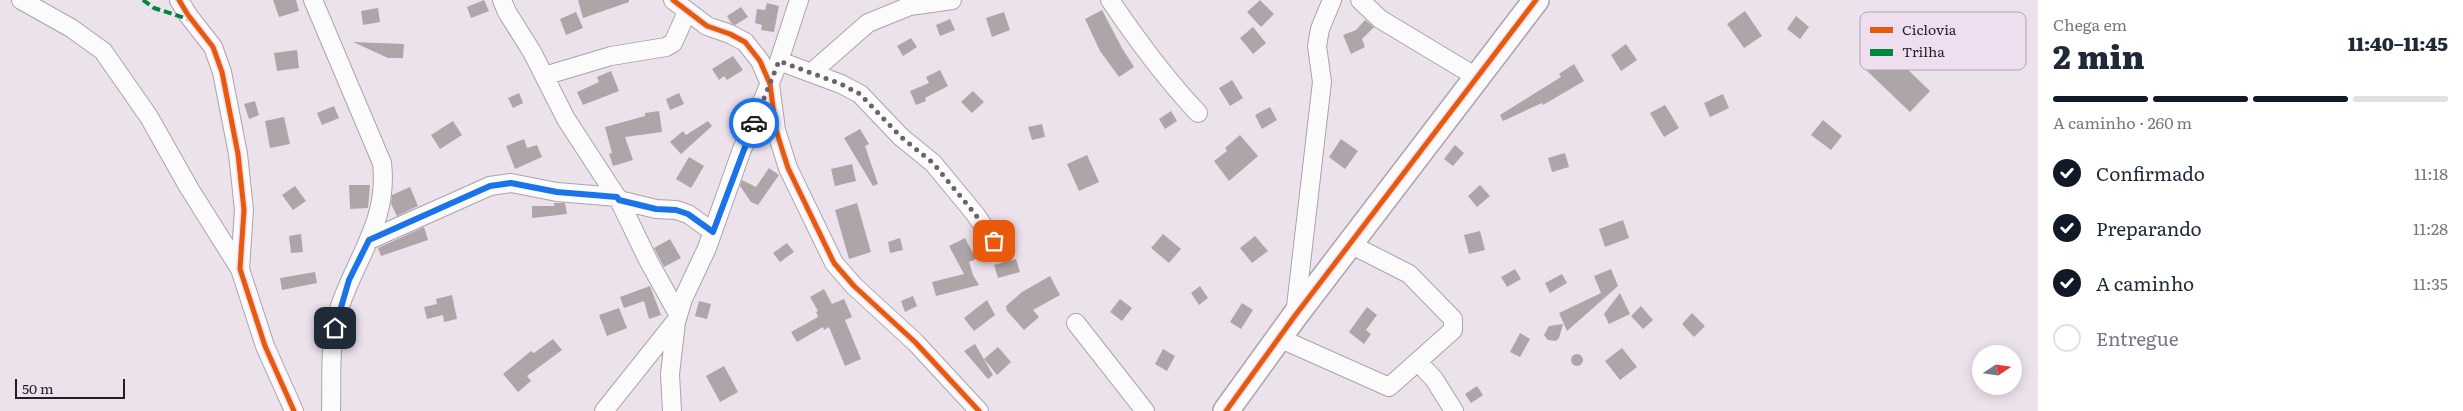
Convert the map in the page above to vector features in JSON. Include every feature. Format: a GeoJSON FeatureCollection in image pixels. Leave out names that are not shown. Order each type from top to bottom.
{"type":"FeatureCollection","features":[{"type":"Feature","properties":{"kind":"street"},"geometry":{"type":"LineString","coordinates":[[21,0],[71,28],[103,51],[149,117],[189,188],[240,269],[265,346],[294,411]]}},
{"type":"Feature","properties":{"kind":"street"},"geometry":{"type":"LineString","coordinates":[[180,0],[188,15],[213,47],[222,72],[238,154],[244,210],[240,269]]}},
{"type":"Feature","properties":{"kind":"street"},"geometry":{"type":"LineString","coordinates":[[313,0],[382,163],[383,197],[376,225],[349,280],[338,314],[332,343],[330,411]]}},
{"type":"Feature","properties":{"kind":"street"},"geometry":{"type":"LineString","coordinates":[[502,0],[506,12],[544,76],[566,119],[618,199],[677,318],[670,374],[672,411]]}},
{"type":"Feature","properties":{"kind":"street"},"geometry":{"type":"LineString","coordinates":[[673,0],[707,26],[730,34],[745,42],[760,61],[770,84],[776,130],[788,168],[834,263],[854,286],[915,342],[979,411]]}},
{"type":"Feature","properties":{"kind":"street"},"geometry":{"type":"LineString","coordinates":[[604,411],[677,318],[713,232],[741,152],[779,61],[799,0]]}},
{"type":"Feature","properties":{"kind":"street"},"geometry":{"type":"LineString","coordinates":[[811,73],[868,23],[910,6],[952,0]]}},
{"type":"Feature","properties":{"kind":"street"},"geometry":{"type":"LineString","coordinates":[[1110,0],[1139,45],[1163,76],[1198,113]]}},
{"type":"Feature","properties":{"kind":"street"},"geometry":{"type":"LineString","coordinates":[[1294,317],[1322,82],[1317,46],[1320,29],[1332,0]]}},
{"type":"Feature","properties":{"kind":"street"},"geometry":{"type":"LineString","coordinates":[[1360,0],[1386,23],[1478,78]]}},
{"type":"Feature","properties":{"kind":"street"},"geometry":{"type":"LineString","coordinates":[[1226,411],[1294,317],[1536,0]]}},
{"type":"Feature","properties":{"kind":"street"},"geometry":{"type":"LineString","coordinates":[[544,76],[612,56],[673,43],[687,12]]}},
{"type":"Feature","properties":{"kind":"street"},"geometry":{"type":"LineString","coordinates":[[779,61],[841,84],[860,94],[901,137],[933,163],[975,214],[994,241]]}},
{"type":"Feature","properties":{"kind":"street"},"geometry":{"type":"LineString","coordinates":[[369,240],[490,186],[511,183],[557,192],[618,199],[656,209],[676,210],[688,214],[713,232]]}},
{"type":"Feature","properties":{"kind":"street"},"geometry":{"type":"LineString","coordinates":[[1279,338],[1389,387],[1453,330],[1453,319],[1409,274],[1350,244]]}},
{"type":"Feature","properties":{"kind":"street"},"geometry":{"type":"LineString","coordinates":[[1076,323],[1145,411]]}},
{"type":"Feature","properties":{"kind":"street"},"geometry":{"type":"LineString","coordinates":[[1418,362],[1434,378],[1454,411]]}},
{"type":"Feature","properties":{"kind":"building"},"geometry":{"type":"Polygon","coordinates":[[[273,0],[296,0],[299,11],[279,17],[273,0]]]}},
{"type":"Feature","properties":{"kind":"building"},"geometry":{"type":"Polygon","coordinates":[[[484,0],[489,11],[471,18],[467,7],[484,0]]]}},
{"type":"Feature","properties":{"kind":"building"},"geometry":{"type":"Polygon","coordinates":[[[578,0],[629,0],[629,2],[583,18],[578,0]]]}},
{"type":"Feature","properties":{"kind":"building"},"geometry":{"type":"Polygon","coordinates":[[[1260,0],[1274,14],[1261,27],[1247,12],[1260,0]]]}},
{"type":"Feature","properties":{"kind":"building"},"geometry":{"type":"Polygon","coordinates":[[[767,3],[779,6],[774,32],[761,30],[762,25],[755,23],[757,9],[765,10],[767,3]]]}},
{"type":"Feature","properties":{"kind":"building"},"geometry":{"type":"Polygon","coordinates":[[[741,7],[748,17],[735,25],[731,23],[727,16],[741,7]]]}},
{"type":"Feature","properties":{"kind":"building"},"geometry":{"type":"Polygon","coordinates":[[[378,8],[380,22],[363,25],[361,11],[378,8]]]}},
{"type":"Feature","properties":{"kind":"building"},"geometry":{"type":"Polygon","coordinates":[[[1102,10],[1134,67],[1119,77],[1100,51],[1085,19],[1102,10]]]}},
{"type":"Feature","properties":{"kind":"building"},"geometry":{"type":"Polygon","coordinates":[[[1745,11],[1762,36],[1744,48],[1727,24],[1745,11]]]}},
{"type":"Feature","properties":{"kind":"building"},"geometry":{"type":"Polygon","coordinates":[[[576,12],[583,28],[566,35],[560,19],[576,12]]]}},
{"type":"Feature","properties":{"kind":"building"},"geometry":{"type":"Polygon","coordinates":[[[1004,12],[1010,30],[992,37],[986,18],[1004,12]]]}},
{"type":"Feature","properties":{"kind":"building"},"geometry":{"type":"Polygon","coordinates":[[[1796,16],[1809,27],[1800,39],[1787,29],[1796,16]]]}},
{"type":"Feature","properties":{"kind":"building"},"geometry":{"type":"Polygon","coordinates":[[[950,19],[955,30],[940,36],[936,25],[950,19]]]}},
{"type":"Feature","properties":{"kind":"building"},"geometry":{"type":"Polygon","coordinates":[[[1365,20],[1374,27],[1362,39],[1365,47],[1351,54],[1343,35],[1356,30],[1365,20]]]}},
{"type":"Feature","properties":{"kind":"building"},"geometry":{"type":"Polygon","coordinates":[[[1253,27],[1266,43],[1253,54],[1240,38],[1253,27]]]}},
{"type":"Feature","properties":{"kind":"building"},"geometry":{"type":"Polygon","coordinates":[[[911,38],[917,47],[903,56],[897,46],[911,38]]]}},
{"type":"Feature","properties":{"kind":"building"},"geometry":{"type":"Polygon","coordinates":[[[353,42],[404,44],[403,58],[388,58],[353,42]]]}},
{"type":"Feature","properties":{"kind":"building"},"geometry":{"type":"Polygon","coordinates":[[[1626,44],[1637,60],[1621,71],[1611,55],[1626,44]]]}},
{"type":"Feature","properties":{"kind":"building"},"geometry":{"type":"Polygon","coordinates":[[[297,50],[299,68],[277,71],[274,53],[297,50]]]}},
{"type":"Feature","properties":{"kind":"building"},"geometry":{"type":"Polygon","coordinates":[[[733,56],[743,70],[727,80],[724,76],[719,80],[712,69],[733,56]]]}},
{"type":"Feature","properties":{"kind":"building"},"geometry":{"type":"Polygon","coordinates":[[[1574,64],[1584,81],[1543,105],[1542,103],[1503,121],[1500,115],[1561,77],[1559,74],[1574,64]]]}},
{"type":"Feature","properties":{"kind":"building"},"geometry":{"type":"Polygon","coordinates":[[[940,70],[948,86],[925,98],[926,101],[916,105],[910,91],[929,83],[926,77],[940,70]]]}},
{"type":"Feature","properties":{"kind":"building"},"geometry":{"type":"Polygon","coordinates":[[[1866,70],[1908,70],[1930,91],[1910,112],[1866,70]]]}},
{"type":"Feature","properties":{"kind":"building"},"geometry":{"type":"Polygon","coordinates":[[[611,71],[619,91],[583,105],[577,92],[599,82],[597,77],[611,71]]]}},
{"type":"Feature","properties":{"kind":"building"},"geometry":{"type":"Polygon","coordinates":[[[1232,80],[1243,98],[1230,106],[1219,88],[1232,80]]]}},
{"type":"Feature","properties":{"kind":"building"},"geometry":{"type":"Polygon","coordinates":[[[973,91],[984,102],[972,113],[961,102],[973,91]]]}},
{"type":"Feature","properties":{"kind":"building"},"geometry":{"type":"Polygon","coordinates":[[[519,93],[523,103],[513,108],[508,98],[519,93]]]}},
{"type":"Feature","properties":{"kind":"building"},"geometry":{"type":"Polygon","coordinates":[[[679,93],[684,104],[670,110],[666,99],[679,93]]]}},
{"type":"Feature","properties":{"kind":"building"},"geometry":{"type":"Polygon","coordinates":[[[1723,94],[1729,108],[1710,117],[1704,103],[1723,94]]]}},
{"type":"Feature","properties":{"kind":"building"},"geometry":{"type":"Polygon","coordinates":[[[255,101],[259,115],[249,119],[244,104],[255,101]]]}},
{"type":"Feature","properties":{"kind":"building"},"geometry":{"type":"Polygon","coordinates":[[[1665,105],[1679,128],[1664,137],[1650,113],[1665,105]]]}},
{"type":"Feature","properties":{"kind":"building"},"geometry":{"type":"Polygon","coordinates":[[[334,106],[339,118],[322,125],[317,113],[334,106]]]}},
{"type":"Feature","properties":{"kind":"building"},"geometry":{"type":"Polygon","coordinates":[[[1270,107],[1277,120],[1262,129],[1255,115],[1270,107]]]}},
{"type":"Feature","properties":{"kind":"building"},"geometry":{"type":"Polygon","coordinates":[[[659,111],[662,132],[625,137],[633,160],[613,166],[609,154],[612,153],[605,127],[645,116],[645,113],[659,111]]]}},
{"type":"Feature","properties":{"kind":"building"},"geometry":{"type":"Polygon","coordinates":[[[1171,111],[1177,121],[1165,129],[1159,119],[1171,111]]]}},
{"type":"Feature","properties":{"kind":"building"},"geometry":{"type":"Polygon","coordinates":[[[284,117],[290,144],[270,148],[265,121],[284,117]]]}},
{"type":"Feature","properties":{"kind":"building"},"geometry":{"type":"Polygon","coordinates":[[[1823,120],[1842,136],[1831,150],[1811,135],[1823,120]]]}},
{"type":"Feature","properties":{"kind":"building"},"geometry":{"type":"Polygon","coordinates":[[[453,121],[462,135],[440,149],[431,135],[453,121]]]}},
{"type":"Feature","properties":{"kind":"building"},"geometry":{"type":"Polygon","coordinates":[[[708,121],[712,126],[681,154],[670,142],[683,131],[686,135],[708,121]]]}},
{"type":"Feature","properties":{"kind":"building"},"geometry":{"type":"Polygon","coordinates":[[[1042,124],[1045,137],[1032,140],[1028,127],[1042,124]]]}},
{"type":"Feature","properties":{"kind":"building"},"geometry":{"type":"Polygon","coordinates":[[[860,129],[869,144],[865,146],[878,184],[873,186],[844,138],[860,129]]]}},
{"type":"Feature","properties":{"kind":"building"},"geometry":{"type":"Polygon","coordinates":[[[1240,135],[1258,156],[1229,181],[1214,161],[1227,151],[1225,148],[1240,135]]]}},
{"type":"Feature","properties":{"kind":"building"},"geometry":{"type":"Polygon","coordinates":[[[524,139],[527,148],[537,145],[542,157],[515,169],[506,146],[524,139]]]}},
{"type":"Feature","properties":{"kind":"building"},"geometry":{"type":"Polygon","coordinates":[[[1341,139],[1358,151],[1345,169],[1329,157],[1341,139]]]}},
{"type":"Feature","properties":{"kind":"building"},"geometry":{"type":"Polygon","coordinates":[[[1455,145],[1464,153],[1453,166],[1444,159],[1455,145]]]}},
{"type":"Feature","properties":{"kind":"building"},"geometry":{"type":"Polygon","coordinates":[[[1565,153],[1569,167],[1552,172],[1548,158],[1565,153]]]}},
{"type":"Feature","properties":{"kind":"building"},"geometry":{"type":"Polygon","coordinates":[[[1087,155],[1099,182],[1079,191],[1067,164],[1087,155]]]}},
{"type":"Feature","properties":{"kind":"building"},"geometry":{"type":"Polygon","coordinates":[[[689,157],[704,166],[691,188],[676,179],[689,157]]]}},
{"type":"Feature","properties":{"kind":"building"},"geometry":{"type":"Polygon","coordinates":[[[852,164],[856,181],[835,186],[831,169],[852,164]]]}},
{"type":"Feature","properties":{"kind":"building"},"geometry":{"type":"Polygon","coordinates":[[[769,168],[779,175],[758,205],[751,202],[740,186],[742,180],[756,187],[769,168]]]}},
{"type":"Feature","properties":{"kind":"building"},"geometry":{"type":"Polygon","coordinates":[[[349,185],[370,185],[368,208],[350,209],[349,185]]]}},
{"type":"Feature","properties":{"kind":"building"},"geometry":{"type":"Polygon","coordinates":[[[1480,185],[1490,196],[1477,207],[1468,196],[1480,185]]]}},
{"type":"Feature","properties":{"kind":"building"},"geometry":{"type":"Polygon","coordinates":[[[295,186],[306,201],[293,210],[282,195],[295,186]]]}},
{"type":"Feature","properties":{"kind":"building"},"geometry":{"type":"Polygon","coordinates":[[[410,187],[418,206],[397,216],[391,204],[392,195],[410,187]]]}},
{"type":"Feature","properties":{"kind":"building"},"geometry":{"type":"Polygon","coordinates":[[[554,203],[565,203],[567,214],[532,218],[532,206],[554,206],[554,203]]]}},
{"type":"Feature","properties":{"kind":"building"},"geometry":{"type":"Polygon","coordinates":[[[857,203],[871,252],[849,259],[835,210],[857,203]]]}},
{"type":"Feature","properties":{"kind":"building"},"geometry":{"type":"Polygon","coordinates":[[[1623,220],[1629,238],[1605,247],[1599,229],[1623,220]]]}},
{"type":"Feature","properties":{"kind":"building"},"geometry":{"type":"Polygon","coordinates":[[[424,227],[428,240],[381,256],[378,248],[424,227]]]}},
{"type":"Feature","properties":{"kind":"building"},"geometry":{"type":"Polygon","coordinates":[[[1480,231],[1485,250],[1469,254],[1464,235],[1480,231]]]}},
{"type":"Feature","properties":{"kind":"building"},"geometry":{"type":"Polygon","coordinates":[[[301,234],[303,252],[291,253],[289,236],[301,234]]]}},
{"type":"Feature","properties":{"kind":"building"},"geometry":{"type":"Polygon","coordinates":[[[1163,234],[1181,249],[1169,263],[1151,248],[1163,234]]]}},
{"type":"Feature","properties":{"kind":"building"},"geometry":{"type":"Polygon","coordinates":[[[1255,236],[1268,251],[1252,263],[1240,248],[1255,236]]]}},
{"type":"Feature","properties":{"kind":"building"},"geometry":{"type":"Polygon","coordinates":[[[900,238],[903,250],[890,253],[888,242],[900,238]]]}},
{"type":"Feature","properties":{"kind":"building"},"geometry":{"type":"Polygon","coordinates":[[[965,238],[976,259],[969,262],[973,275],[979,285],[936,296],[932,282],[964,274],[949,246],[965,238]]]}},
{"type":"Feature","properties":{"kind":"building"},"geometry":{"type":"Polygon","coordinates":[[[670,239],[681,258],[664,267],[654,248],[670,239]]]}},
{"type":"Feature","properties":{"kind":"building"},"geometry":{"type":"Polygon","coordinates":[[[787,243],[794,252],[780,262],[773,253],[787,243]]]}},
{"type":"Feature","properties":{"kind":"building"},"geometry":{"type":"Polygon","coordinates":[[[1016,259],[1020,272],[998,278],[994,265],[1016,259]]]}},
{"type":"Feature","properties":{"kind":"building"},"geometry":{"type":"Polygon","coordinates":[[[1515,269],[1521,279],[1507,287],[1501,277],[1515,269]]]}},
{"type":"Feature","properties":{"kind":"building"},"geometry":{"type":"Polygon","coordinates":[[[1611,269],[1618,286],[1567,331],[1559,313],[1601,293],[1594,276],[1611,269]]]}},
{"type":"Feature","properties":{"kind":"building"},"geometry":{"type":"Polygon","coordinates":[[[315,272],[317,283],[282,290],[280,278],[315,272]]]}},
{"type":"Feature","properties":{"kind":"building"},"geometry":{"type":"Polygon","coordinates":[[[1562,274],[1567,283],[1550,293],[1545,283],[1562,274]]]}},
{"type":"Feature","properties":{"kind":"building"},"geometry":{"type":"Polygon","coordinates":[[[1050,276],[1060,295],[1033,310],[1039,317],[1024,330],[1007,311],[1006,306],[1022,292],[1050,276]]]}},
{"type":"Feature","properties":{"kind":"building"},"geometry":{"type":"Polygon","coordinates":[[[650,286],[661,315],[649,319],[644,301],[624,308],[620,297],[650,286]]]}},
{"type":"Feature","properties":{"kind":"building"},"geometry":{"type":"Polygon","coordinates":[[[1200,286],[1208,298],[1199,305],[1191,293],[1200,286]]]}},
{"type":"Feature","properties":{"kind":"building"},"geometry":{"type":"Polygon","coordinates":[[[824,289],[832,304],[844,299],[852,317],[845,320],[861,359],[845,366],[829,327],[824,330],[823,327],[797,342],[791,332],[818,317],[816,312],[818,311],[810,297],[824,289]]]}},
{"type":"Feature","properties":{"kind":"building"},"geometry":{"type":"Polygon","coordinates":[[[1620,293],[1630,314],[1609,324],[1604,314],[1620,293]]]}},
{"type":"Feature","properties":{"kind":"building"},"geometry":{"type":"Polygon","coordinates":[[[452,295],[457,319],[444,322],[443,315],[427,319],[424,307],[437,304],[436,299],[452,295]]]}},
{"type":"Feature","properties":{"kind":"building"},"geometry":{"type":"Polygon","coordinates":[[[913,296],[917,306],[905,312],[901,301],[913,296]]]}},
{"type":"Feature","properties":{"kind":"building"},"geometry":{"type":"Polygon","coordinates":[[[1120,299],[1132,308],[1122,321],[1110,312],[1120,299]]]}},
{"type":"Feature","properties":{"kind":"building"},"geometry":{"type":"Polygon","coordinates":[[[987,300],[995,315],[974,331],[964,318],[987,300]]]}},
{"type":"Feature","properties":{"kind":"building"},"geometry":{"type":"Polygon","coordinates":[[[699,301],[711,304],[707,319],[695,316],[699,301]]]}},
{"type":"Feature","properties":{"kind":"building"},"geometry":{"type":"Polygon","coordinates":[[[1242,303],[1253,310],[1241,329],[1230,322],[1242,303]]]}},
{"type":"Feature","properties":{"kind":"building"},"geometry":{"type":"Polygon","coordinates":[[[1641,306],[1653,320],[1643,329],[1631,316],[1641,306]]]}},
{"type":"Feature","properties":{"kind":"building"},"geometry":{"type":"Polygon","coordinates":[[[1367,307],[1377,315],[1366,330],[1371,334],[1364,344],[1349,332],[1367,307]]]}},
{"type":"Feature","properties":{"kind":"building"},"geometry":{"type":"Polygon","coordinates":[[[619,308],[627,328],[607,336],[599,315],[619,308]]]}},
{"type":"Feature","properties":{"kind":"building"},"geometry":{"type":"Polygon","coordinates":[[[1692,313],[1705,326],[1694,337],[1682,324],[1692,313]]]}},
{"type":"Feature","properties":{"kind":"building"},"geometry":{"type":"Polygon","coordinates":[[[1563,324],[1559,338],[1556,341],[1548,340],[1544,335],[1549,326],[1563,324]]]}},
{"type":"Feature","properties":{"kind":"building"},"geometry":{"type":"Polygon","coordinates":[[[1520,333],[1530,339],[1520,357],[1510,352],[1520,333]]]}},
{"type":"Feature","properties":{"kind":"building"},"geometry":{"type":"Polygon","coordinates":[[[553,339],[562,350],[527,376],[531,381],[518,392],[503,374],[531,351],[534,353],[553,339]]]}},
{"type":"Feature","properties":{"kind":"building"},"geometry":{"type":"Polygon","coordinates":[[[975,344],[993,375],[988,379],[964,351],[975,344]]]}},
{"type":"Feature","properties":{"kind":"building"},"geometry":{"type":"Polygon","coordinates":[[[998,347],[1011,362],[997,375],[984,359],[998,347]]]}},
{"type":"Feature","properties":{"kind":"building"},"geometry":{"type":"Polygon","coordinates":[[[1622,348],[1637,367],[1620,380],[1605,361],[1622,348]]]}},
{"type":"Feature","properties":{"kind":"building"},"geometry":{"type":"Polygon","coordinates":[[[1163,349],[1175,356],[1167,371],[1155,364],[1163,349]]]}},
{"type":"Feature","properties":{"kind":"building"},"geometry":{"type":"Polygon","coordinates":[[[1575,354],[1579,354],[1583,360],[1579,366],[1575,366],[1571,362],[1571,358],[1575,354]]]}},
{"type":"Feature","properties":{"kind":"building"},"geometry":{"type":"Polygon","coordinates":[[[724,366],[738,392],[720,402],[706,376],[724,366]]]}},
{"type":"Feature","properties":{"kind":"building"},"geometry":{"type":"Polygon","coordinates":[[[1477,386],[1483,395],[1471,403],[1465,394],[1477,386]]]}},
{"type":"Feature","properties":{"kind":"marked path"},"geometry":{"type":"LineString","coordinates":[[143,0],[154,8],[191,20]]}},
{"type":"Feature","properties":{"kind":"cycle path"},"geometry":{"type":"LineString","coordinates":[[179,0],[213,47],[222,72],[238,154],[244,210],[240,269],[265,346],[294,411]]}},
{"type":"Feature","properties":{"kind":"cycle path"},"geometry":{"type":"LineString","coordinates":[[673,0],[707,26],[730,34],[745,42],[760,61],[770,84],[776,130],[788,168],[834,263],[854,286],[915,342],[979,411]]}},
{"type":"Feature","properties":{"kind":"cycle path"},"geometry":{"type":"LineString","coordinates":[[1226,411],[1294,317],[1536,0]]}},
{"type":"Feature","properties":{"kind":"way so far"},"geometry":{"type":"LineString","coordinates":[[754,123],[779,61],[841,84],[860,94],[901,137],[933,163],[975,214],[994,241]]}},
{"type":"Feature","properties":{"kind":"route"},"geometry":{"type":"LineString","coordinates":[[335,328],[349,280],[369,240],[490,186],[511,183],[557,192],[617,197],[619,200],[656,209],[676,210],[688,214],[713,232],[741,152],[754,123]]}}]}
